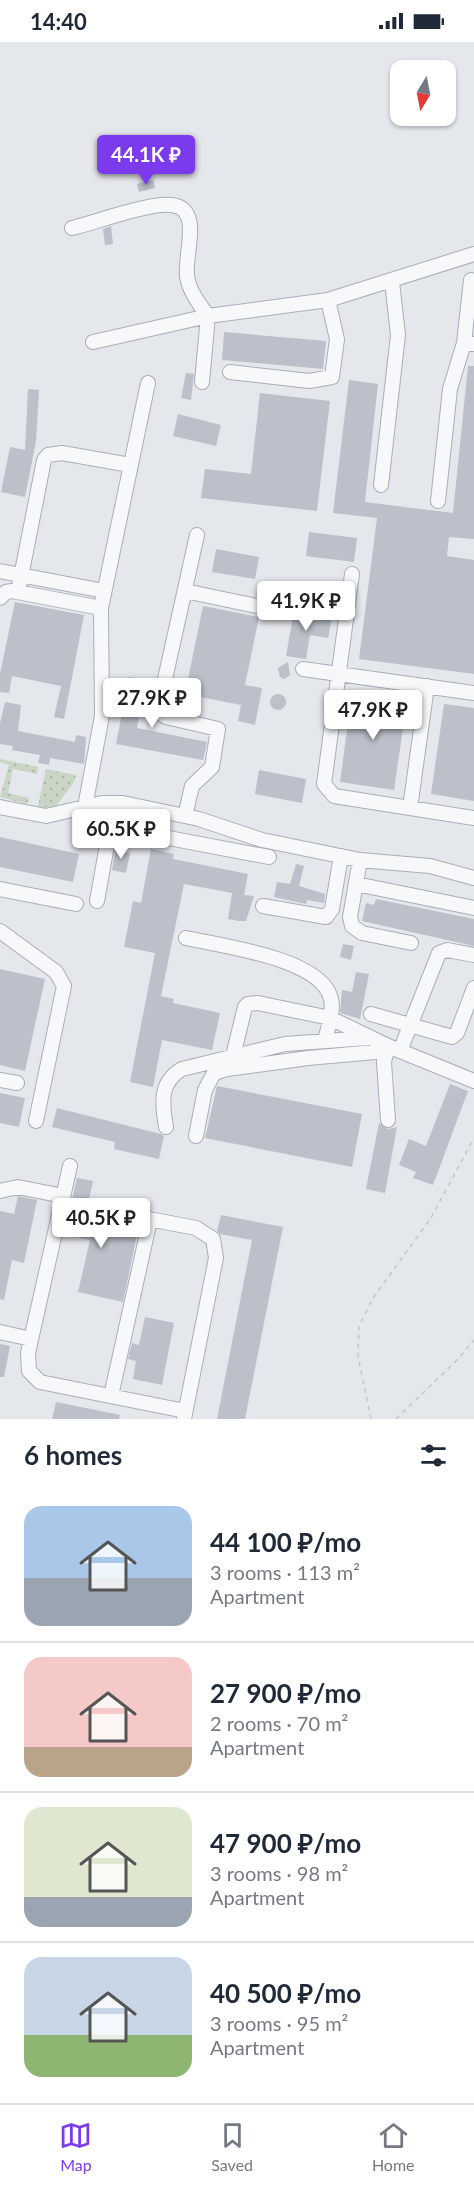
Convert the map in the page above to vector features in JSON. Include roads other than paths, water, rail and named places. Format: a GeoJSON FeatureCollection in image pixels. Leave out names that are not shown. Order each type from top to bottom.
{"type":"FeatureCollection","features":[{"type":"Feature","properties":{"kind":"street"},"geometry":{"type":"LineString","coordinates":[[72,228],[155,206],[169,205],[183,208],[188,214],[191,226],[187,267],[189,283],[208,316],[202,382]]}},
{"type":"Feature","properties":{"kind":"street"},"geometry":{"type":"LineString","coordinates":[[93,342],[208,316],[328,300],[392,282],[474,254]]}},
{"type":"Feature","properties":{"kind":"street"},"geometry":{"type":"LineString","coordinates":[[438,501],[450,389],[469,343],[471,280]]}},
{"type":"Feature","properties":{"kind":"street"},"geometry":{"type":"LineString","coordinates":[[381,485],[398,335],[392,282]]}},
{"type":"Feature","properties":{"kind":"street"},"geometry":{"type":"LineString","coordinates":[[230,372],[309,381],[332,377],[337,339],[328,300]]}},
{"type":"Feature","properties":{"kind":"street"},"geometry":{"type":"LineString","coordinates":[[85,807],[102,716],[101,608],[148,383]]}},
{"type":"Feature","properties":{"kind":"street"},"geometry":{"type":"LineString","coordinates":[[18,592],[44,460],[48,455],[62,453],[130,465]]}},
{"type":"Feature","properties":{"kind":"street"},"geometry":{"type":"LineString","coordinates":[[171,837],[192,786],[212,767],[218,732],[216,727],[166,717],[159,710],[197,535]]}},
{"type":"Feature","properties":{"kind":"street"},"geometry":{"type":"LineString","coordinates":[[0,571],[104,591]]}},
{"type":"Feature","properties":{"kind":"street"},"geometry":{"type":"LineString","coordinates":[[352,574],[324,784],[334,796],[474,818]]}},
{"type":"Feature","properties":{"kind":"street"},"geometry":{"type":"LineString","coordinates":[[184,591],[261,607]]}},
{"type":"Feature","properties":{"kind":"street"},"geometry":{"type":"LineString","coordinates":[[0,598],[6,592],[18,592],[101,608]]}},
{"type":"Feature","properties":{"kind":"street"},"geometry":{"type":"LineString","coordinates":[[303,669],[474,693]]}},
{"type":"Feature","properties":{"kind":"street"},"geometry":{"type":"LineString","coordinates":[[410,808],[427,686]]}},
{"type":"Feature","properties":{"kind":"street"},"geometry":{"type":"LineString","coordinates":[[0,807],[46,816],[113,802],[180,815],[262,840],[360,860],[430,866],[474,878]]}},
{"type":"Feature","properties":{"kind":"street"},"geometry":{"type":"LineString","coordinates":[[97,901],[112,831],[121,827],[268,857]]}},
{"type":"Feature","properties":{"kind":"street"},"geometry":{"type":"LineString","coordinates":[[263,906],[326,917],[333,909],[341,856]]}},
{"type":"Feature","properties":{"kind":"street"},"geometry":{"type":"LineString","coordinates":[[360,860],[350,917],[352,926],[362,933],[411,943]]}},
{"type":"Feature","properties":{"kind":"street"},"geometry":{"type":"LineString","coordinates":[[356,884],[474,908]]}},
{"type":"Feature","properties":{"kind":"street"},"geometry":{"type":"LineString","coordinates":[[0,889],[76,904]]}},
{"type":"Feature","properties":{"kind":"street"},"geometry":{"type":"LineString","coordinates":[[0,931],[56,972],[64,986],[36,1120]]}},
{"type":"Feature","properties":{"kind":"street"},"geometry":{"type":"LineString","coordinates":[[186,938],[272,957],[314,976],[331,997],[330,1018],[325,1040]]}},
{"type":"Feature","properties":{"kind":"street"},"geometry":{"type":"LineString","coordinates":[[388,1120],[384,1062],[410,1026],[439,953],[447,950],[474,955]]}},
{"type":"Feature","properties":{"kind":"street"},"geometry":{"type":"LineString","coordinates":[[370,1014],[452,1037],[469,1016],[474,988]]}},
{"type":"Feature","properties":{"kind":"street"},"geometry":{"type":"LineString","coordinates":[[233,1056],[242,1012],[248,1004],[258,1003],[330,1018],[392,1049],[474,1081]]}},
{"type":"Feature","properties":{"kind":"street"},"geometry":{"type":"LineString","coordinates":[[166,1127],[162,1095],[176,1072],[190,1065],[285,1044],[370,1037]]}},
{"type":"Feature","properties":{"kind":"street"},"geometry":{"type":"LineString","coordinates":[[196,1136],[205,1090],[214,1073],[308,1058],[392,1049]]}},
{"type":"Feature","properties":{"kind":"street"},"geometry":{"type":"LineString","coordinates":[[0,1080],[17,1083]]}},
{"type":"Feature","properties":{"kind":"street"},"geometry":{"type":"LineString","coordinates":[[70,1167],[27,1361],[33,1378],[40,1382],[111,1396],[184,1415],[216,1249],[213,1239],[206,1232],[102,1210]]}},
{"type":"Feature","properties":{"kind":"street"},"geometry":{"type":"LineString","coordinates":[[0,1191],[18,1187],[63,1196]]}},
{"type":"Feature","properties":{"kind":"street"},"geometry":{"type":"LineString","coordinates":[[111,1396],[150,1220]]}},
{"type":"Feature","properties":{"kind":"street"},"geometry":{"type":"LineString","coordinates":[[0,1332],[31,1339]]}}]}
